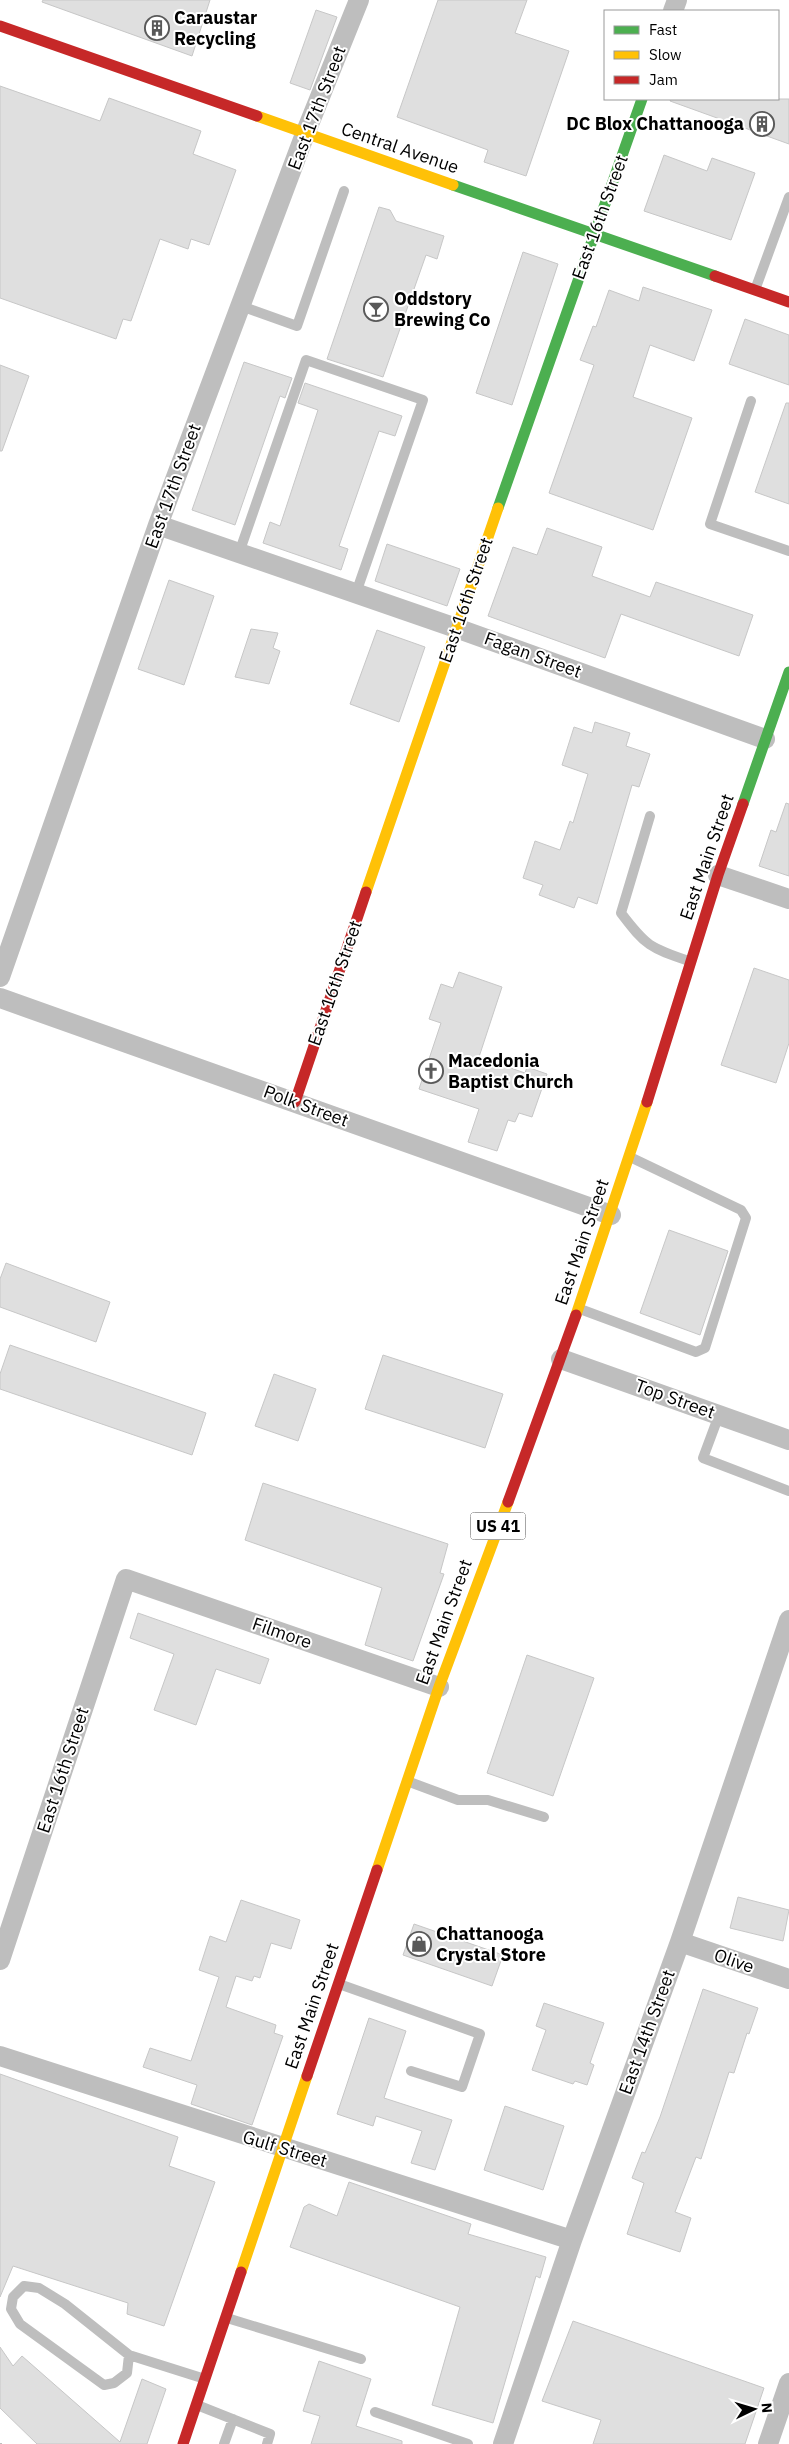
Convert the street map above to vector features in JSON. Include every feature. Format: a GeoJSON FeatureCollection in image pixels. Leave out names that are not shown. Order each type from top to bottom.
{"type":"FeatureCollection","features":[{"type":"Feature","properties":{"kind":"main road","name":"Central Avenue"},"geometry":{"type":"LineString","coordinates":[[0,26],[789,302]]}},
{"type":"Feature","properties":{"kind":"main road","name":"East 16th Street"},"geometry":{"type":"LineString","coordinates":[[295,1102],[456,628],[642,100]]}},
{"type":"Feature","properties":{"kind":"main road","name":"East Main Street"},"geometry":{"type":"LineString","coordinates":[[183,2444],[406,1781],[561,1359],[611,1214],[718,875],[789,672]]}},
{"type":"Feature","properties":{"kind":"street","name":"East 17th Street"},"geometry":{"type":"LineString","coordinates":[[0,977],[158,525],[305,134],[359,0]]}},
{"type":"Feature","properties":{"kind":"street","name":"Fagan Street"},"geometry":{"type":"LineString","coordinates":[[158,525],[456,628],[765,739]]}},
{"type":"Feature","properties":{"kind":"street"},"geometry":{"type":"LineString","coordinates":[[718,875],[789,899]]}},
{"type":"Feature","properties":{"kind":"street","name":"Polk Street"},"geometry":{"type":"LineString","coordinates":[[0,998],[611,1214]]}},
{"type":"Feature","properties":{"kind":"street","name":"Top Street"},"geometry":{"type":"LineString","coordinates":[[561,1359],[789,1440]]}},
{"type":"Feature","properties":{"kind":"street","name":"Filmore"},"geometry":{"type":"LineString","coordinates":[[126,1579],[439,1687]]}},
{"type":"Feature","properties":{"kind":"street","name":"East 16th Street"},"geometry":{"type":"LineString","coordinates":[[0,1960],[126,1579]]}},
{"type":"Feature","properties":{"kind":"street","name":"East 14th Street"},"geometry":{"type":"LineString","coordinates":[[503,2444],[572,2240],[680,1942],[789,1620]]}},
{"type":"Feature","properties":{"kind":"street","name":"Olive"},"geometry":{"type":"LineString","coordinates":[[680,1942],[789,1979]]}},
{"type":"Feature","properties":{"kind":"street","name":"Gulf Street"},"geometry":{"type":"LineString","coordinates":[[0,2056],[282,2149],[412,2188],[572,2240]]}},
{"type":"Feature","properties":{"kind":"street"},"geometry":{"type":"LineString","coordinates":[[768,2444],[789,2384]]}},
{"type":"Feature","properties":{"kind":"lane"},"geometry":{"type":"LineString","coordinates":[[241,306],[297,326],[344,191]]}},
{"type":"Feature","properties":{"kind":"lane"},"geometry":{"type":"LineString","coordinates":[[754,291],[789,197]]}},
{"type":"Feature","properties":{"kind":"lane"},"geometry":{"type":"LineString","coordinates":[[239,553],[306,360],[315,363],[423,400],[356,593]]}},
{"type":"Feature","properties":{"kind":"lane"},"geometry":{"type":"LineString","coordinates":[[751,401],[710,524],[789,551]]}},
{"type":"Feature","properties":{"kind":"lane"},"geometry":{"type":"LineString","coordinates":[[650,816],[621,913],[638,936],[654,949],[690,961]]}},
{"type":"Feature","properties":{"kind":"lane"},"geometry":{"type":"LineString","coordinates":[[578,1308],[696,1352],[705,1348],[746,1218],[741,1210],[629,1156]]}},
{"type":"Feature","properties":{"kind":"lane"},"geometry":{"type":"LineString","coordinates":[[718,1415],[703,1458],[789,1491]]}},
{"type":"Feature","properties":{"kind":"lane"},"geometry":{"type":"LineString","coordinates":[[406,1781],[458,1800],[488,1800],[544,1817]]}},
{"type":"Feature","properties":{"kind":"lane"},"geometry":{"type":"LineString","coordinates":[[338,1984],[480,2034],[462,2087],[411,2072]]}},
{"type":"Feature","properties":{"kind":"lane"},"geometry":{"type":"LineString","coordinates":[[129,2355],[127,2373],[114,2383],[104,2385],[20,2324],[11,2309],[13,2297],[24,2286],[39,2288],[65,2304],[129,2355],[205,2380]]}},
{"type":"Feature","properties":{"kind":"lane"},"geometry":{"type":"LineString","coordinates":[[226,2318],[361,2359]]}},
{"type":"Feature","properties":{"kind":"lane"},"geometry":{"type":"LineString","coordinates":[[196,2405],[270,2434],[267,2444]]}},
{"type":"Feature","properties":{"kind":"lane"},"geometry":{"type":"LineString","coordinates":[[376,2412],[468,2444]]}},
{"type":"Feature","properties":{"kind":"lane"},"geometry":{"type":"LineString","coordinates":[[224,2444],[233,2419]]}},
{"type":"Feature","properties":{"kind":"building","name":"Caraustar Recycling"},"geometry":{"type":"Polygon","coordinates":[[[43,0],[210,0],[192,56],[42,2],[43,0]]]}},
{"type":"Feature","properties":{"kind":"building"},"geometry":{"type":"Polygon","coordinates":[[[438,0],[527,0],[515,33],[569,51],[526,176],[484,162],[488,150],[397,117],[438,0]]]}},
{"type":"Feature","properties":{"kind":"building"},"geometry":{"type":"Polygon","coordinates":[[[316,10],[337,17],[310,90],[290,83],[316,10]]]}},
{"type":"Feature","properties":{"kind":"building"},"geometry":{"type":"Polygon","coordinates":[[[0,86],[100,121],[109,98],[201,131],[193,154],[236,170],[209,245],[191,239],[188,249],[160,239],[131,321],[123,319],[116,339],[0,298],[0,86]]]}},
{"type":"Feature","properties":{"kind":"building","name":"DC Blox Chattanooga"},"geometry":{"type":"Polygon","coordinates":[[[789,99],[789,144],[670,101],[789,99]]]}},
{"type":"Feature","properties":{"kind":"building"},"geometry":{"type":"Polygon","coordinates":[[[664,155],[707,171],[712,158],[755,173],[731,240],[644,211],[664,155]]]}},
{"type":"Feature","properties":{"kind":"building","name":"Oddstory Brewing Co"},"geometry":{"type":"Polygon","coordinates":[[[379,207],[390,210],[396,221],[444,236],[437,259],[426,255],[383,377],[327,359],[379,207]]]}},
{"type":"Feature","properties":{"kind":"building"},"geometry":{"type":"Polygon","coordinates":[[[523,252],[558,264],[512,405],[476,393],[523,252]]]}},
{"type":"Feature","properties":{"kind":"building"},"geometry":{"type":"Polygon","coordinates":[[[643,287],[712,310],[694,361],[650,345],[633,397],[692,418],[653,530],[549,493],[594,365],[580,360],[593,326],[596,327],[609,290],[639,301],[643,287]]]}},
{"type":"Feature","properties":{"kind":"building"},"geometry":{"type":"Polygon","coordinates":[[[745,319],[789,335],[789,385],[729,364],[745,319]]]}},
{"type":"Feature","properties":{"kind":"building"},"geometry":{"type":"Polygon","coordinates":[[[244,362],[292,378],[285,398],[280,396],[235,525],[192,510],[244,362]]]}},
{"type":"Feature","properties":{"kind":"building"},"geometry":{"type":"Polygon","coordinates":[[[0,365],[29,376],[2,451],[0,451],[0,365]]]}},
{"type":"Feature","properties":{"kind":"building"},"geometry":{"type":"Polygon","coordinates":[[[305,383],[402,416],[395,436],[379,431],[339,546],[348,549],[341,570],[263,543],[270,522],[280,526],[318,410],[298,403],[305,383]]]}},
{"type":"Feature","properties":{"kind":"building"},"geometry":{"type":"Polygon","coordinates":[[[786,403],[789,403],[789,504],[755,492],[786,403]]]}},
{"type":"Feature","properties":{"kind":"building"},"geometry":{"type":"Polygon","coordinates":[[[547,528],[602,547],[592,576],[650,597],[656,582],[753,615],[739,656],[621,614],[605,658],[488,616],[513,547],[537,555],[547,528]]]}},
{"type":"Feature","properties":{"kind":"building"},"geometry":{"type":"Polygon","coordinates":[[[387,544],[460,569],[447,606],[375,581],[387,544]]]}},
{"type":"Feature","properties":{"kind":"building"},"geometry":{"type":"Polygon","coordinates":[[[169,580],[214,596],[184,685],[138,669],[169,580]]]}},
{"type":"Feature","properties":{"kind":"building"},"geometry":{"type":"Polygon","coordinates":[[[251,629],[278,633],[273,648],[280,651],[269,684],[235,677],[251,629]]]}},
{"type":"Feature","properties":{"kind":"building"},"geometry":{"type":"Polygon","coordinates":[[[377,630],[425,647],[399,722],[350,704],[377,630]]]}},
{"type":"Feature","properties":{"kind":"building"},"geometry":{"type":"Polygon","coordinates":[[[595,722],[630,733],[626,746],[650,754],[639,787],[632,785],[597,904],[578,897],[574,908],[539,895],[543,885],[523,878],[535,841],[560,850],[570,821],[573,823],[588,774],[562,765],[574,727],[592,733],[595,722]]]}},
{"type":"Feature","properties":{"kind":"building"},"geometry":{"type":"Polygon","coordinates":[[[786,803],[789,804],[789,876],[759,866],[771,830],[776,832],[786,803]]]}},
{"type":"Feature","properties":{"kind":"building"},"geometry":{"type":"Polygon","coordinates":[[[754,968],[789,980],[789,1043],[776,1083],[721,1065],[754,968]]]}},
{"type":"Feature","properties":{"kind":"building"},"geometry":{"type":"Polygon","coordinates":[[[459,972],[502,987],[479,1057],[525,1073],[527,1067],[547,1074],[532,1117],[519,1113],[515,1122],[508,1120],[497,1151],[468,1142],[479,1109],[419,1089],[441,1023],[429,1019],[441,984],[453,988],[459,972]]]}},
{"type":"Feature","properties":{"kind":"building"},"geometry":{"type":"Polygon","coordinates":[[[669,1230],[728,1251],[700,1335],[640,1313],[669,1230]]]}},
{"type":"Feature","properties":{"kind":"building"},"geometry":{"type":"Polygon","coordinates":[[[6,1263],[110,1302],[96,1342],[0,1307],[0,1279],[6,1263]]]}},
{"type":"Feature","properties":{"kind":"building"},"geometry":{"type":"Polygon","coordinates":[[[10,1345],[206,1413],[192,1455],[0,1389],[0,1374],[10,1345]]]}},
{"type":"Feature","properties":{"kind":"building"},"geometry":{"type":"Polygon","coordinates":[[[383,1355],[503,1394],[485,1448],[365,1409],[383,1355]]]}},
{"type":"Feature","properties":{"kind":"building"},"geometry":{"type":"Polygon","coordinates":[[[274,1374],[316,1389],[298,1441],[255,1426],[274,1374]]]}},
{"type":"Feature","properties":{"kind":"building"},"geometry":{"type":"Polygon","coordinates":[[[263,1483],[448,1544],[440,1573],[444,1574],[413,1661],[365,1645],[382,1588],[245,1540],[263,1483]]]}},
{"type":"Feature","properties":{"kind":"building"},"geometry":{"type":"Polygon","coordinates":[[[138,1613],[269,1659],[260,1684],[216,1669],[196,1725],[154,1710],[174,1654],[130,1638],[138,1613]]]}},
{"type":"Feature","properties":{"kind":"building"},"geometry":{"type":"Polygon","coordinates":[[[527,1655],[594,1678],[553,1796],[487,1773],[527,1655]]]}},
{"type":"Feature","properties":{"kind":"building"},"geometry":{"type":"Polygon","coordinates":[[[738,1897],[789,1910],[783,1941],[730,1928],[738,1897]]]}},
{"type":"Feature","properties":{"kind":"building"},"geometry":{"type":"Polygon","coordinates":[[[241,1900],[300,1920],[291,1949],[271,1943],[260,1978],[254,1976],[252,1981],[236,1976],[226,2007],[276,2025],[274,2033],[283,2036],[252,2125],[191,2104],[197,2085],[143,2067],[150,2048],[191,2061],[219,1977],[199,1970],[210,1936],[226,1942],[241,1900]]]}},
{"type":"Feature","properties":{"kind":"building"},"geometry":{"type":"Polygon","coordinates":[[[414,1924],[503,1955],[492,1986],[403,1955],[414,1924]]]}},
{"type":"Feature","properties":{"kind":"building"},"geometry":{"type":"Polygon","coordinates":[[[703,1989],[758,2008],[749,2034],[747,2033],[734,2073],[729,2072],[701,2159],[696,2157],[675,2212],[691,2218],[680,2252],[627,2234],[644,2183],[632,2178],[642,2152],[645,2153],[660,2117],[703,1989]]]}},
{"type":"Feature","properties":{"kind":"building"},"geometry":{"type":"Polygon","coordinates":[[[544,2003],[604,2023],[590,2063],[594,2065],[587,2085],[575,2081],[573,2084],[532,2070],[546,2030],[536,2026],[544,2003]]]}},
{"type":"Feature","properties":{"kind":"building"},"geometry":{"type":"Polygon","coordinates":[[[369,2018],[406,2031],[384,2098],[452,2120],[435,2170],[411,2163],[422,2131],[376,2116],[373,2126],[337,2114],[369,2018]]]}},
{"type":"Feature","properties":{"kind":"building"},"geometry":{"type":"Polygon","coordinates":[[[0,2074],[178,2137],[169,2166],[215,2182],[164,2326],[127,2314],[128,2303],[13,2266],[0,2297],[0,2074]]]}},
{"type":"Feature","properties":{"kind":"building"},"geometry":{"type":"Polygon","coordinates":[[[505,2106],[564,2126],[543,2190],[484,2170],[505,2106]]]}},
{"type":"Feature","properties":{"kind":"building"},"geometry":{"type":"Polygon","coordinates":[[[349,2182],[471,2224],[468,2234],[546,2257],[540,2278],[536,2276],[493,2423],[432,2405],[460,2307],[290,2247],[304,2207],[309,2204],[337,2216],[349,2182]]]}},
{"type":"Feature","properties":{"kind":"building"},"geometry":{"type":"Polygon","coordinates":[[[573,2321],[764,2388],[745,2444],[593,2444],[601,2420],[542,2401],[573,2321]]]}},
{"type":"Feature","properties":{"kind":"building"},"geometry":{"type":"Polygon","coordinates":[[[0,2347],[13,2366],[22,2356],[120,2442],[142,2379],[166,2389],[147,2444],[37,2444],[0,2408],[0,2347]]]}},
{"type":"Feature","properties":{"kind":"building"},"geometry":{"type":"Polygon","coordinates":[[[319,2361],[371,2379],[356,2426],[402,2441],[402,2444],[311,2444],[320,2416],[303,2411],[319,2361]]]}},
{"type":"Feature","properties":{"kind":"traffic: fast"},"geometry":{"type":"LineString","coordinates":[[498,508],[642,100]]}},
{"type":"Feature","properties":{"kind":"traffic: fast"},"geometry":{"type":"LineString","coordinates":[[453,185],[715,276]]}},
{"type":"Feature","properties":{"kind":"traffic: fast"},"geometry":{"type":"LineString","coordinates":[[743,804],[789,672]]}},
{"type":"Feature","properties":{"kind":"traffic: slow"},"geometry":{"type":"LineString","coordinates":[[257,116],[453,185]]}},
{"type":"Feature","properties":{"kind":"traffic: slow"},"geometry":{"type":"LineString","coordinates":[[366,892],[498,508]]}},
{"type":"Feature","properties":{"kind":"traffic: slow"},"geometry":{"type":"LineString","coordinates":[[576,1315],[647,1102]]}},
{"type":"Feature","properties":{"kind":"traffic: slow"},"geometry":{"type":"LineString","coordinates":[[377,1870],[439,1687],[508,1502]]}},
{"type":"Feature","properties":{"kind":"traffic: slow"},"geometry":{"type":"LineString","coordinates":[[241,2272],[307,2076]]}},
{"type":"Feature","properties":{"kind":"traffic: jam"},"geometry":{"type":"LineString","coordinates":[[0,26],[257,116]]}},
{"type":"Feature","properties":{"kind":"traffic: jam"},"geometry":{"type":"LineString","coordinates":[[715,276],[789,302]]}},
{"type":"Feature","properties":{"kind":"traffic: jam"},"geometry":{"type":"LineString","coordinates":[[647,1102],[718,875],[743,804]]}},
{"type":"Feature","properties":{"kind":"traffic: jam"},"geometry":{"type":"LineString","coordinates":[[295,1102],[366,892]]}},
{"type":"Feature","properties":{"kind":"traffic: jam"},"geometry":{"type":"LineString","coordinates":[[508,1502],[576,1315]]}},
{"type":"Feature","properties":{"kind":"traffic: jam"},"geometry":{"type":"LineString","coordinates":[[307,2076],[377,1870]]}},
{"type":"Feature","properties":{"kind":"traffic: jam"},"geometry":{"type":"LineString","coordinates":[[183,2444],[241,2272]]}},
{"type":"Feature","properties":{"kind":"place","name":"Caraustar Recycling"},"geometry":{"type":"Point","coordinates":[157,28]}},
{"type":"Feature","properties":{"kind":"place","name":"DC Blox Chattanooga"},"geometry":{"type":"Point","coordinates":[762,124]}},
{"type":"Feature","properties":{"kind":"place","name":"Oddstory Brewing Co"},"geometry":{"type":"Point","coordinates":[376,309]}},
{"type":"Feature","properties":{"kind":"place","name":"Macedonia Baptist Church"},"geometry":{"type":"Point","coordinates":[431,1071]}},
{"type":"Feature","properties":{"kind":"place","name":"Chattanooga Crystal Store"},"geometry":{"type":"Point","coordinates":[419,1944]}}]}
